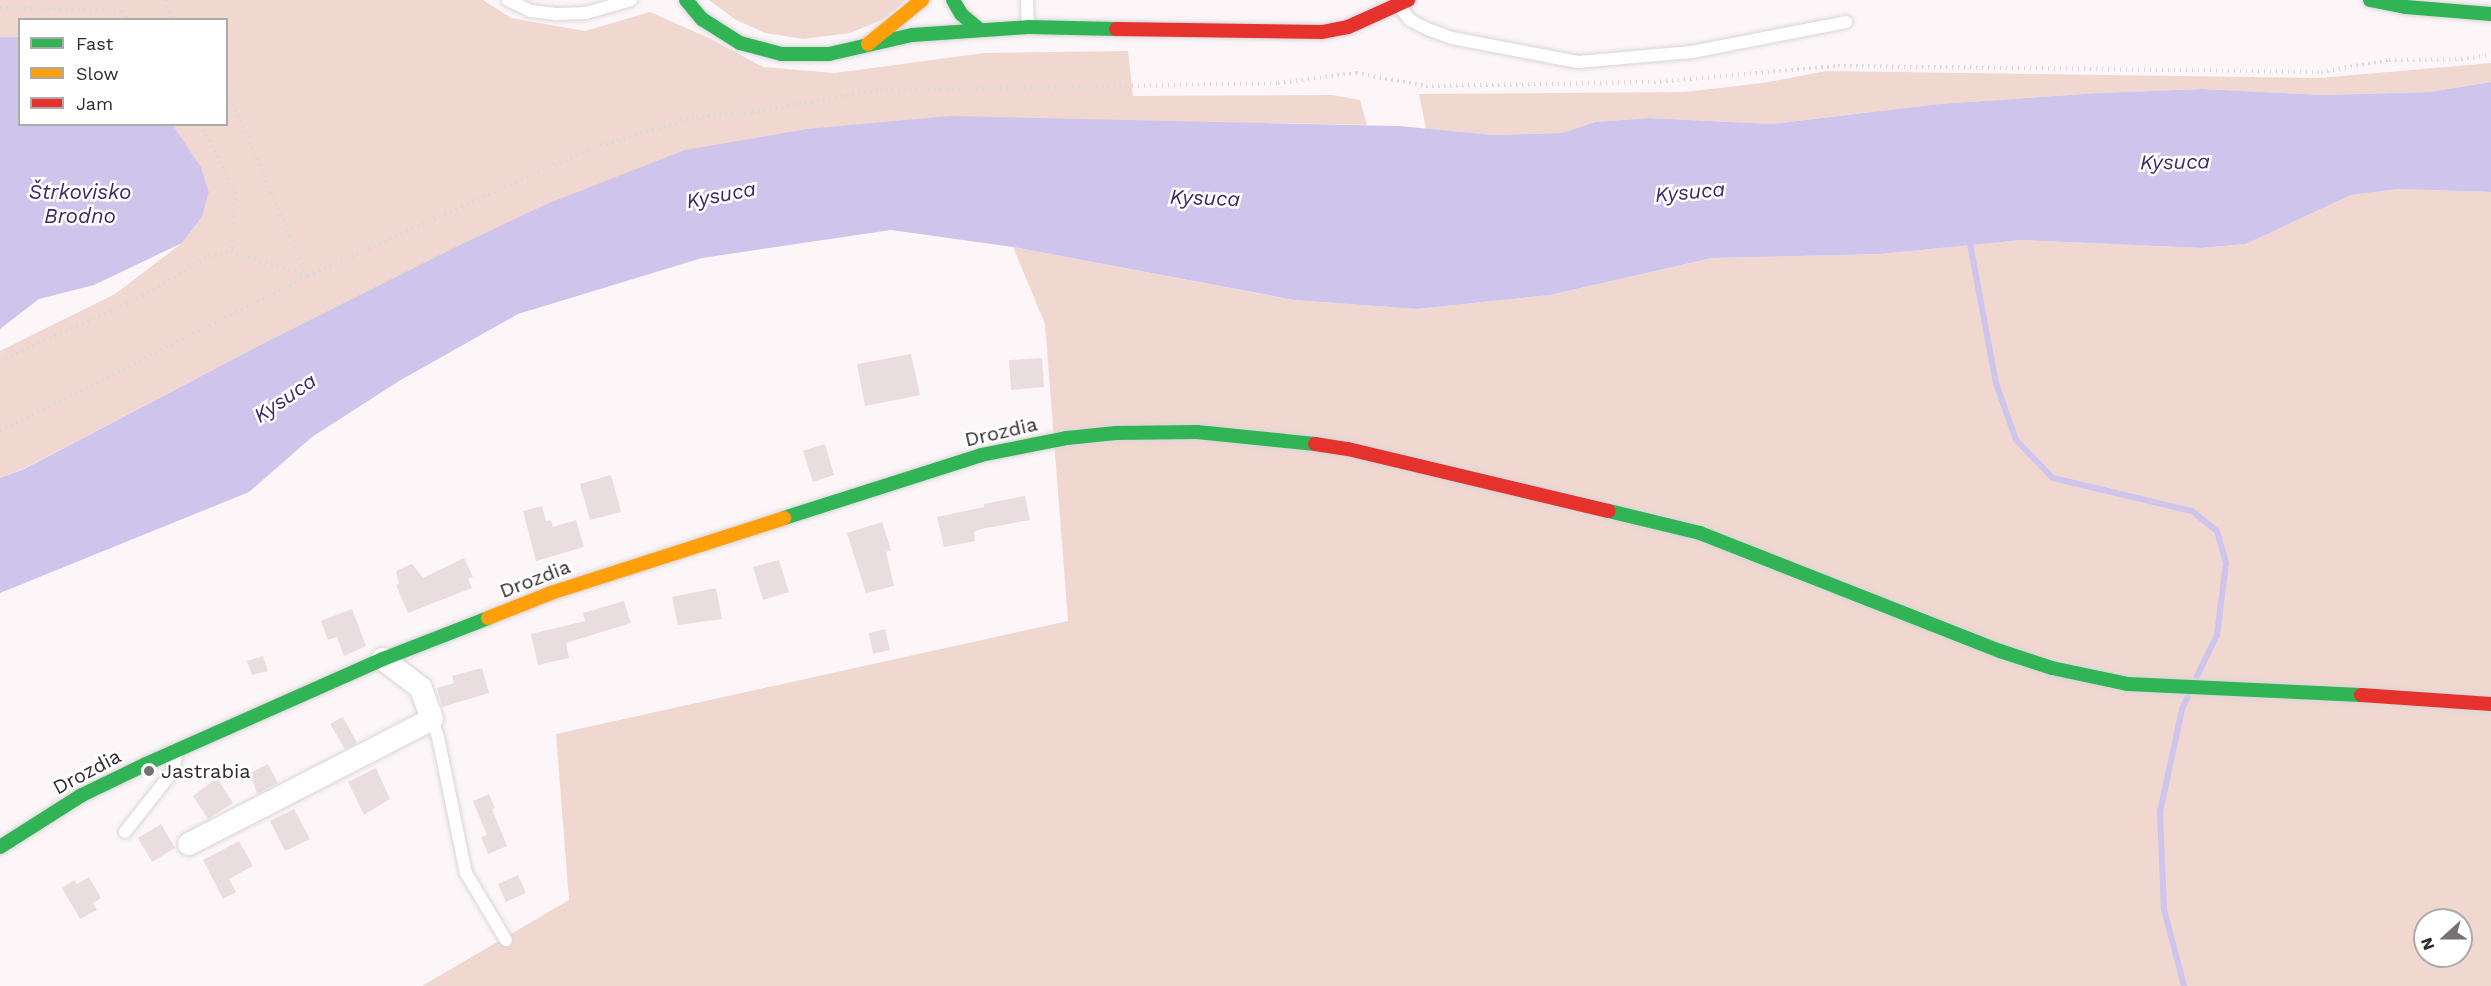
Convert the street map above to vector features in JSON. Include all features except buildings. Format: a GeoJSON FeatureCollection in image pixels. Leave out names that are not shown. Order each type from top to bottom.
{"type":"FeatureCollection","features":[{"type":"Feature","properties":{"kind":"street"},"geometry":{"type":"LineString","coordinates":[[686,0],[702,19],[740,43],[782,54],[829,54],[912,35],[1028,27],[1322,32],[1348,27],[1403,3]]}},
{"type":"Feature","properties":{"kind":"street"},"geometry":{"type":"LineString","coordinates":[[868,44],[892,27],[922,0]]}},
{"type":"Feature","properties":{"kind":"street"},"geometry":{"type":"LineString","coordinates":[[953,0],[961,14],[979,29]]}},
{"type":"Feature","properties":{"kind":"street"},"geometry":{"type":"LineString","coordinates":[[2370,0],[2491,14]]}},
{"type":"Feature","properties":{"kind":"street","name":"Drozdia"},"geometry":{"type":"LineString","coordinates":[[0,847],[82,795],[176,751],[383,660],[602,575],[981,455],[1067,438],[1116,432],[1197,432],[1287,439],[1348,448],[1700,533],[2000,651],[2052,668],[2128,684],[2491,704]]}},
{"type":"Feature","properties":{"kind":"street"},"geometry":{"type":"LineString","coordinates":[[189,844],[432,719],[421,688],[383,660]]}},
{"type":"Feature","properties":{"kind":"lane"},"geometry":{"type":"LineString","coordinates":[[508,0],[531,11],[556,14],[586,13],[631,0]]}},
{"type":"Feature","properties":{"kind":"lane"},"geometry":{"type":"LineString","coordinates":[[1027,0],[1028,27]]}},
{"type":"Feature","properties":{"kind":"lane"},"geometry":{"type":"LineString","coordinates":[[1403,3],[1410,20],[1452,38],[1578,62],[1692,52],[1846,22]]}},
{"type":"Feature","properties":{"kind":"lane"},"geometry":{"type":"LineString","coordinates":[[432,719],[438,737],[466,873],[506,940]]}},
{"type":"Feature","properties":{"kind":"lane"},"geometry":{"type":"LineString","coordinates":[[125,832],[173,771],[176,751]]}},
{"type":"Feature","properties":{"kind":"path"},"geometry":{"type":"LineString","coordinates":[[165,0],[173,18]]}},
{"type":"Feature","properties":{"kind":"path"},"geometry":{"type":"LineString","coordinates":[[0,8],[123,11],[128,18]]}},
{"type":"Feature","properties":{"kind":"path"},"geometry":{"type":"LineString","coordinates":[[0,431],[308,276],[589,148],[696,117],[752,112],[880,90],[1278,83],[1356,73],[1426,86],[1654,82],[1838,66],[2321,72],[2389,60],[2462,59],[2491,55]]}},
{"type":"Feature","properties":{"kind":"path"},"geometry":{"type":"LineString","coordinates":[[228,92],[308,276]]}},
{"type":"Feature","properties":{"kind":"path"},"geometry":{"type":"LineString","coordinates":[[202,126],[235,192],[231,252]]}},
{"type":"Feature","properties":{"kind":"path"},"geometry":{"type":"LineString","coordinates":[[0,361],[143,296],[209,256],[231,252],[308,276]]}},
{"type":"Feature","properties":{"kind":"shaded area"},"geometry":{"type":"Polygon","coordinates":[[[0,0],[483,0],[511,18],[585,31],[650,12],[711,39],[763,67],[835,73],[984,53],[1128,51],[1133,96],[1333,95],[1360,100],[1367,125],[1271,123],[544,205],[262,344],[23,469],[0,478],[0,351],[115,294],[182,243],[202,217],[209,192],[201,167],[174,126],[228,126],[228,18],[18,18],[18,37],[0,37],[0,0]]]}},
{"type":"Feature","properties":{"kind":"shaded area"},"geometry":{"type":"Polygon","coordinates":[[[709,0],[906,0],[882,20],[850,33],[803,39],[765,33],[736,20],[709,0]]]}},
{"type":"Feature","properties":{"kind":"shaded area"},"geometry":{"type":"Polygon","coordinates":[[[2491,63],[2491,82],[2429,92],[2322,95],[2202,89],[2099,93],[1939,104],[1772,124],[1649,118],[1595,122],[1563,133],[1493,135],[1426,129],[1419,94],[1684,92],[1763,83],[1826,71],[2320,78],[2491,63]]]}},
{"type":"Feature","properties":{"kind":"shaded area"},"geometry":{"type":"Polygon","coordinates":[[[2399,189],[2491,192],[2491,986],[422,986],[569,900],[556,734],[1068,621],[1045,324],[1013,247],[1293,300],[1417,309],[1550,295],[1712,258],[1880,254],[2022,240],[2201,248],[2246,244],[2351,195],[2399,189]]]}},
{"type":"Feature","properties":{"kind":"water","name":"Štrkovisko Brodno"},"geometry":{"type":"Polygon","coordinates":[[[0,37],[18,37],[18,126],[174,126],[201,167],[209,192],[202,217],[182,243],[94,285],[39,299],[0,329],[0,37]]]}},
{"type":"Feature","properties":{"kind":"water","name":"Kysuca"},"geometry":{"type":"Polygon","coordinates":[[[2491,82],[2491,192],[2399,189],[2351,195],[2246,244],[2201,248],[2022,240],[1880,254],[1712,258],[1550,295],[1417,309],[1294,300],[1013,247],[891,230],[702,258],[518,314],[399,381],[312,437],[249,492],[0,593],[0,478],[24,469],[262,344],[460,245],[544,205],[685,150],[807,129],[950,116],[1399,126],[1493,135],[1562,133],[1595,122],[1649,118],[1772,124],[1939,104],[2099,93],[2202,89],[2322,95],[2429,92],[2491,82]]]}},
{"type":"Feature","properties":{"kind":"waterway"},"geometry":{"type":"LineString","coordinates":[[1969,238],[1996,383],[2016,440],[2053,478],[2192,511],[2217,531],[2226,563],[2217,635],[2197,676]]}},
{"type":"Feature","properties":{"kind":"waterway"},"geometry":{"type":"LineString","coordinates":[[2184,986],[2164,909],[2160,812],[2182,709],[2188,696]]}},
{"type":"Feature","properties":{"kind":"traffic: fast"},"geometry":{"type":"LineString","coordinates":[[686,0],[702,19],[740,43],[782,54],[829,54],[912,35],[1028,27],[1116,29]]}},
{"type":"Feature","properties":{"kind":"traffic: fast"},"geometry":{"type":"LineString","coordinates":[[953,0],[961,14],[979,29]]}},
{"type":"Feature","properties":{"kind":"traffic: fast"},"geometry":{"type":"LineString","coordinates":[[2370,0],[2406,7],[2491,14]]}},
{"type":"Feature","properties":{"kind":"traffic: fast"},"geometry":{"type":"LineString","coordinates":[[784,518],[981,455],[1067,438],[1116,433],[1197,432],[1315,444]]}},
{"type":"Feature","properties":{"kind":"traffic: fast"},"geometry":{"type":"LineString","coordinates":[[1609,511],[1700,533],[2000,651],[2052,668],[2128,684],[2361,695]]}},
{"type":"Feature","properties":{"kind":"traffic: fast"},"geometry":{"type":"LineString","coordinates":[[0,847],[82,795],[146,764],[383,659],[488,618]]}},
{"type":"Feature","properties":{"kind":"traffic: slow"},"geometry":{"type":"LineString","coordinates":[[868,44],[922,0]]}},
{"type":"Feature","properties":{"kind":"traffic: slow"},"geometry":{"type":"LineString","coordinates":[[488,618],[551,593],[784,518]]}},
{"type":"Feature","properties":{"kind":"traffic: jam"},"geometry":{"type":"LineString","coordinates":[[1116,29],[1322,32],[1348,27],[1408,0]]}},
{"type":"Feature","properties":{"kind":"traffic: jam"},"geometry":{"type":"LineString","coordinates":[[1315,444],[1348,449],[1609,511]]}},
{"type":"Feature","properties":{"kind":"traffic: jam"},"geometry":{"type":"LineString","coordinates":[[2361,695],[2491,704]]}},
{"type":"Feature","properties":{"kind":"place","name":"Jastrabia"},"geometry":{"type":"Point","coordinates":[149,771]}}]}
